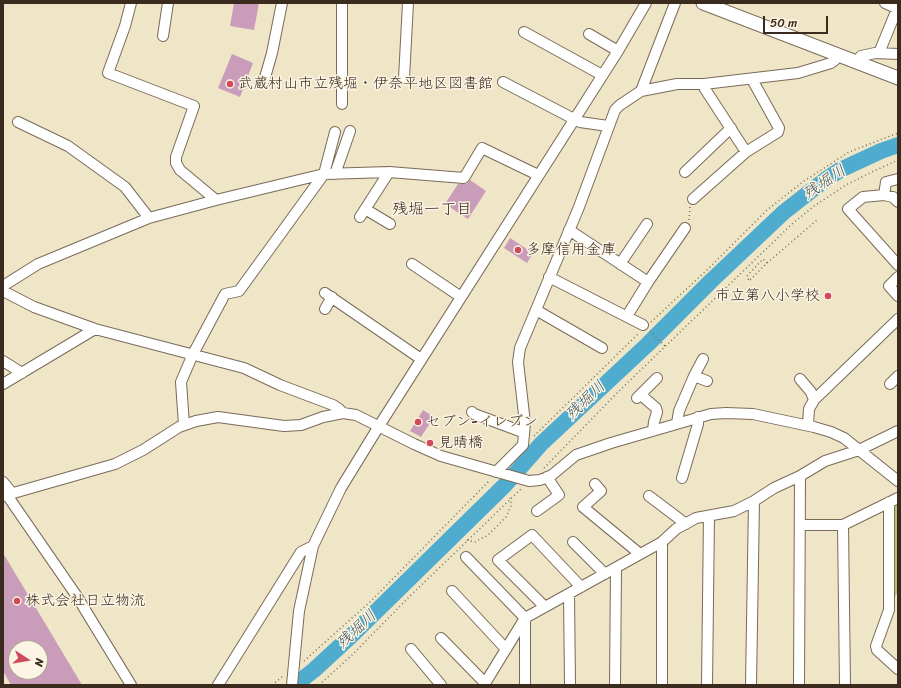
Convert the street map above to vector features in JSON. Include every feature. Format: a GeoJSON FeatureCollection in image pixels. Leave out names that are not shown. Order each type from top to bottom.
{"type":"FeatureCollection","features":[{"type":"Feature","properties":{"kind":"main road"},"geometry":{"type":"LineString","coordinates":[[703,3],[898,78]]}},
{"type":"Feature","properties":{"kind":"street"},"geometry":{"type":"LineString","coordinates":[[130,3],[125,26],[108,73],[194,106],[176,157],[176,163],[180,170],[216,200]]}},
{"type":"Feature","properties":{"kind":"street"},"geometry":{"type":"LineString","coordinates":[[163,36],[168,3]]}},
{"type":"Feature","properties":{"kind":"street"},"geometry":{"type":"LineString","coordinates":[[264,81],[272,53],[282,3]]}},
{"type":"Feature","properties":{"kind":"street"},"geometry":{"type":"LineString","coordinates":[[342,3],[342,104]]}},
{"type":"Feature","properties":{"kind":"street"},"geometry":{"type":"LineString","coordinates":[[404,78],[408,3]]}},
{"type":"Feature","properties":{"kind":"street"},"geometry":{"type":"LineString","coordinates":[[292,685],[299,611],[313,546],[341,488],[618,51],[646,3]]}},
{"type":"Feature","properties":{"kind":"street"},"geometry":{"type":"LineString","coordinates":[[641,91],[675,3]]}},
{"type":"Feature","properties":{"kind":"street"},"geometry":{"type":"LineString","coordinates":[[879,53],[893,6]]}},
{"type":"Feature","properties":{"kind":"street"},"geometry":{"type":"LineString","coordinates":[[524,32],[602,75]]}},
{"type":"Feature","properties":{"kind":"street"},"geometry":{"type":"LineString","coordinates":[[589,34],[618,51]]}},
{"type":"Feature","properties":{"kind":"street"},"geometry":{"type":"LineString","coordinates":[[856,62],[861,56],[879,53],[898,54]]}},
{"type":"Feature","properties":{"kind":"street"},"geometry":{"type":"LineString","coordinates":[[495,474],[523,445],[524,427],[518,362],[520,348],[592,173],[615,110],[641,91],[677,84],[704,84],[798,73],[831,63],[838,55]]}},
{"type":"Feature","properties":{"kind":"street"},"geometry":{"type":"LineString","coordinates":[[693,199],[746,152],[778,132],[779,128],[754,83],[754,79]]}},
{"type":"Feature","properties":{"kind":"street"},"geometry":{"type":"LineString","coordinates":[[503,82],[580,122],[608,126]]}},
{"type":"Feature","properties":{"kind":"street"},"geometry":{"type":"LineString","coordinates":[[704,84],[705,89],[746,152]]}},
{"type":"Feature","properties":{"kind":"street"},"geometry":{"type":"LineString","coordinates":[[18,122],[68,146],[125,187],[149,218]]}},
{"type":"Feature","properties":{"kind":"street"},"geometry":{"type":"LineString","coordinates":[[685,172],[731,128]]}},
{"type":"Feature","properties":{"kind":"street"},"geometry":{"type":"LineString","coordinates":[[335,174],[350,131]]}},
{"type":"Feature","properties":{"kind":"street"},"geometry":{"type":"LineString","coordinates":[[184,425],[181,382],[193,354],[225,294],[239,291],[324,174],[335,132]]}},
{"type":"Feature","properties":{"kind":"street"},"geometry":{"type":"LineString","coordinates":[[3,286],[38,264],[149,218],[324,174],[389,172],[464,178],[482,148],[538,175]]}},
{"type":"Feature","properties":{"kind":"street"},"geometry":{"type":"LineString","coordinates":[[389,172],[363,213],[390,224]]}},
{"type":"Feature","properties":{"kind":"street"},"geometry":{"type":"LineString","coordinates":[[884,195],[886,182],[898,179]]}},
{"type":"Feature","properties":{"kind":"street"},"geometry":{"type":"LineString","coordinates":[[898,202],[893,197],[884,195],[863,196],[848,209],[898,265]]}},
{"type":"Feature","properties":{"kind":"street"},"geometry":{"type":"LineString","coordinates":[[620,264],[647,224]]}},
{"type":"Feature","properties":{"kind":"street"},"geometry":{"type":"LineString","coordinates":[[627,316],[685,228]]}},
{"type":"Feature","properties":{"kind":"street"},"geometry":{"type":"LineString","coordinates":[[569,230],[648,282]]}},
{"type":"Feature","properties":{"kind":"street"},"geometry":{"type":"LineString","coordinates":[[412,264],[461,297]]}},
{"type":"Feature","properties":{"kind":"street"},"geometry":{"type":"LineString","coordinates":[[549,277],[627,316],[645,327]]}},
{"type":"Feature","properties":{"kind":"street"},"geometry":{"type":"LineString","coordinates":[[898,277],[889,286],[898,296]]}},
{"type":"Feature","properties":{"kind":"street"},"geometry":{"type":"LineString","coordinates":[[3,291],[34,307],[95,329],[244,368],[280,385],[334,405],[343,413]]}},
{"type":"Feature","properties":{"kind":"street"},"geometry":{"type":"LineString","coordinates":[[325,309],[329,295],[421,360]]}},
{"type":"Feature","properties":{"kind":"street"},"geometry":{"type":"LineString","coordinates":[[536,310],[602,348]]}},
{"type":"Feature","properties":{"kind":"street"},"geometry":{"type":"LineString","coordinates":[[808,425],[809,409],[814,400],[898,319]]}},
{"type":"Feature","properties":{"kind":"street"},"geometry":{"type":"LineString","coordinates":[[3,384],[95,329]]}},
{"type":"Feature","properties":{"kind":"street"},"geometry":{"type":"LineString","coordinates":[[677,423],[679,412],[703,359]]}},
{"type":"Feature","properties":{"kind":"street"},"geometry":{"type":"LineString","coordinates":[[3,361],[22,373]]}},
{"type":"Feature","properties":{"kind":"street"},"geometry":{"type":"LineString","coordinates":[[694,376],[707,381]]}},
{"type":"Feature","properties":{"kind":"street"},"geometry":{"type":"LineString","coordinates":[[890,384],[898,376]]}},
{"type":"Feature","properties":{"kind":"street"},"geometry":{"type":"LineString","coordinates":[[653,430],[657,412],[656,408],[639,397],[657,378]]}},
{"type":"Feature","properties":{"kind":"street"},"geometry":{"type":"LineString","coordinates":[[800,379],[811,392],[814,400]]}},
{"type":"Feature","properties":{"kind":"street"},"geometry":{"type":"LineString","coordinates":[[472,412],[520,431],[524,427]]}},
{"type":"Feature","properties":{"kind":"street"},"geometry":{"type":"LineString","coordinates":[[7,495],[115,464],[143,450],[184,425],[196,421],[218,418],[284,426],[301,425],[323,417],[343,413],[356,415],[441,456],[495,474],[525,481],[540,480],[544,474]]}},
{"type":"Feature","properties":{"kind":"street"},"geometry":{"type":"LineString","coordinates":[[544,474],[552,475],[570,459],[585,450],[698,417],[711,414],[741,413],[808,425],[831,432],[844,438],[898,481]]}},
{"type":"Feature","properties":{"kind":"street"},"geometry":{"type":"LineString","coordinates":[[682,478],[698,424],[698,417]]}},
{"type":"Feature","properties":{"kind":"street"},"geometry":{"type":"LineString","coordinates":[[440,638],[484,684],[525,618],[662,542],[676,529],[696,518],[734,510],[754,501],[774,488],[825,462],[859,450],[898,431]]}},
{"type":"Feature","properties":{"kind":"street"},"geometry":{"type":"LineString","coordinates":[[537,511],[559,495],[544,474]]}},
{"type":"Feature","properties":{"kind":"street"},"geometry":{"type":"LineString","coordinates":[[799,685],[801,525],[800,476]]}},
{"type":"Feature","properties":{"kind":"street"},"geometry":{"type":"LineString","coordinates":[[3,482],[7,495],[76,595],[131,685]]}},
{"type":"Feature","properties":{"kind":"street"},"geometry":{"type":"LineString","coordinates":[[595,484],[601,491],[584,507],[640,554]]}},
{"type":"Feature","properties":{"kind":"street"},"geometry":{"type":"LineString","coordinates":[[649,496],[686,524]]}},
{"type":"Feature","properties":{"kind":"street"},"geometry":{"type":"LineString","coordinates":[[801,525],[843,525],[893,500],[889,610],[876,646],[877,650],[898,669]]}},
{"type":"Feature","properties":{"kind":"street"},"geometry":{"type":"LineString","coordinates":[[751,685],[754,501]]}},
{"type":"Feature","properties":{"kind":"street"},"geometry":{"type":"LineString","coordinates":[[707,685],[709,516]]}},
{"type":"Feature","properties":{"kind":"street"},"geometry":{"type":"LineString","coordinates":[[843,525],[845,685]]}},
{"type":"Feature","properties":{"kind":"street"},"geometry":{"type":"LineString","coordinates":[[545,607],[498,560],[532,535],[581,587]]}},
{"type":"Feature","properties":{"kind":"street"},"geometry":{"type":"LineString","coordinates":[[573,542],[605,574]]}},
{"type":"Feature","properties":{"kind":"street"},"geometry":{"type":"LineString","coordinates":[[662,542],[662,685]]}},
{"type":"Feature","properties":{"kind":"street"},"geometry":{"type":"LineString","coordinates":[[218,685],[301,552],[313,546]]}},
{"type":"Feature","properties":{"kind":"street"},"geometry":{"type":"LineString","coordinates":[[466,556],[525,618],[525,685]]}},
{"type":"Feature","properties":{"kind":"street"},"geometry":{"type":"LineString","coordinates":[[615,685],[616,568]]}},
{"type":"Feature","properties":{"kind":"street"},"geometry":{"type":"LineString","coordinates":[[452,591],[506,649]]}},
{"type":"Feature","properties":{"kind":"street"},"geometry":{"type":"LineString","coordinates":[[569,594],[570,685]]}},
{"type":"Feature","properties":{"kind":"street"},"geometry":{"type":"LineString","coordinates":[[411,649],[441,685]]}},
{"type":"Feature","properties":{"kind":"path"},"geometry":{"type":"LineString","coordinates":[[523,445],[767,210],[825,166],[849,152],[898,132]]}},
{"type":"Feature","properties":{"kind":"path"},"geometry":{"type":"LineString","coordinates":[[544,474],[665,346],[747,268],[776,238],[814,206],[846,185],[874,170],[898,160]]}},
{"type":"Feature","properties":{"kind":"path"},"geometry":{"type":"LineString","coordinates":[[685,228],[689,221],[691,203],[693,199]]}},
{"type":"Feature","properties":{"kind":"path"},"geometry":{"type":"LineString","coordinates":[[767,263],[763,259],[747,276],[749,281],[767,263],[818,220]]}},
{"type":"Feature","properties":{"kind":"path"},"geometry":{"type":"LineString","coordinates":[[747,268],[751,272]]}},
{"type":"Feature","properties":{"kind":"path"},"geometry":{"type":"LineString","coordinates":[[645,327],[665,346]]}},
{"type":"Feature","properties":{"kind":"path"},"geometry":{"type":"LineString","coordinates":[[304,661],[371,601],[495,474]]}},
{"type":"Feature","properties":{"kind":"path"},"geometry":{"type":"LineString","coordinates":[[319,685],[510,498],[520,490]]}},
{"type":"Feature","properties":{"kind":"path"},"geometry":{"type":"LineString","coordinates":[[467,540],[475,542],[487,536],[506,517],[511,506],[512,501],[510,498]]}},
{"type":"Feature","properties":{"kind":"path"},"geometry":{"type":"LineString","coordinates":[[272,685],[280,678]]}},
{"type":"Feature","properties":{"kind":"green space"},"geometry":{"type":"Polygon","coordinates":[[[898,500],[898,591],[891,605],[891,506],[898,500]]]}},
{"type":"Feature","properties":{"kind":"building"},"geometry":{"type":"Polygon","coordinates":[[[234,3],[259,3],[254,30],[230,26],[234,3]]]}},
{"type":"Feature","properties":{"kind":"building"},"geometry":{"type":"Polygon","coordinates":[[[232,54],[253,63],[240,97],[218,88],[232,54]]]}},
{"type":"Feature","properties":{"kind":"building"},"geometry":{"type":"Polygon","coordinates":[[[470,180],[486,191],[468,219],[445,204],[458,184],[467,184],[470,180]]]}},
{"type":"Feature","properties":{"kind":"building"},"geometry":{"type":"Polygon","coordinates":[[[510,238],[533,253],[527,263],[504,248],[510,238]]]}},
{"type":"Feature","properties":{"kind":"building"},"geometry":{"type":"Polygon","coordinates":[[[423,410],[434,417],[421,437],[410,431],[423,410]]]}},
{"type":"Feature","properties":{"kind":"building","name":"株式会社日立物流"},"geometry":{"type":"Polygon","coordinates":[[[3,553],[82,685],[11,685],[8,680],[48,680],[48,640],[8,640],[8,680],[3,671],[3,553]]]}},
{"type":"Feature","properties":{"kind":"waterway","name":"残堀川"},"geometry":{"type":"LineString","coordinates":[[295,685],[314,670],[352,635],[505,485],[541,444],[648,344],[711,281],[784,212],[840,170],[881,151],[898,145]]}},
{"type":"Feature","properties":{"kind":"place","name":"武蔵村山市立残堀・伊奈平地区図書館"},"geometry":{"type":"Point","coordinates":[230,84]}},
{"type":"Feature","properties":{"kind":"place","name":"多摩信用金庫"},"geometry":{"type":"Point","coordinates":[518,250]}},
{"type":"Feature","properties":{"kind":"place","name":"市立第八小学校"},"geometry":{"type":"Point","coordinates":[828,296]}},
{"type":"Feature","properties":{"kind":"place","name":"セブン-イレブン"},"geometry":{"type":"Point","coordinates":[418,422]}},
{"type":"Feature","properties":{"kind":"place","name":"見晴橋"},"geometry":{"type":"Point","coordinates":[430,443]}},
{"type":"Feature","properties":{"kind":"place","name":"株式会社日立物流"},"geometry":{"type":"Point","coordinates":[17,601]}},
{"type":"Feature","properties":{"kind":"district","name":"残堀一丁目"},"geometry":{"type":"Point","coordinates":[432,210]}}]}
